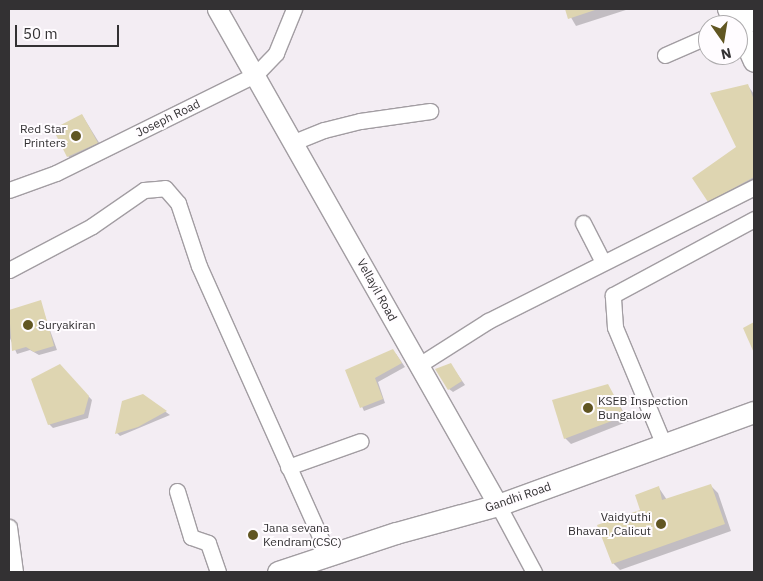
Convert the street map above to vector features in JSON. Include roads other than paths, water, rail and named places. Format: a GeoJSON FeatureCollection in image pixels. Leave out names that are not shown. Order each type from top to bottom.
{"type":"FeatureCollection","features":[{"type":"Feature","properties":{"kind":"main road"},"geometry":{"type":"LineString","coordinates":[[748,45],[754,61]]}},
{"type":"Feature","properties":{"kind":"main road","name":"Gandhi Road"},"geometry":{"type":"LineString","coordinates":[[278,572],[318,564],[396,533],[498,505],[754,412]]}},
{"type":"Feature","properties":{"kind":"street","name":"Vellayil Road"},"geometry":{"type":"LineString","coordinates":[[217,9],[256,74],[534,572]]}},
{"type":"Feature","properties":{"kind":"street","name":"Joseph Road"},"geometry":{"type":"LineString","coordinates":[[9,190],[56,173],[256,74],[276,53],[294,9]]}},
{"type":"Feature","properties":{"kind":"street"},"geometry":{"type":"LineString","coordinates":[[665,56],[698,41]]}},
{"type":"Feature","properties":{"kind":"street"},"geometry":{"type":"LineString","coordinates":[[294,142],[351,123],[430,112]]}},
{"type":"Feature","properties":{"kind":"street"},"geometry":{"type":"LineString","coordinates":[[419,365],[488,321],[754,187]]}},
{"type":"Feature","properties":{"kind":"street"},"geometry":{"type":"LineString","coordinates":[[9,270],[92,226],[144,190],[165,188],[178,203],[199,266],[288,467],[318,564]]}},
{"type":"Feature","properties":{"kind":"street"},"geometry":{"type":"LineString","coordinates":[[664,445],[615,327],[613,295],[754,219]]}},
{"type":"Feature","properties":{"kind":"street"},"geometry":{"type":"LineString","coordinates":[[583,224],[603,262]]}},
{"type":"Feature","properties":{"kind":"street"},"geometry":{"type":"LineString","coordinates":[[288,467],[361,441]]}},
{"type":"Feature","properties":{"kind":"street"},"geometry":{"type":"LineString","coordinates":[[177,491],[191,537],[208,542],[218,572]]}},
{"type":"Feature","properties":{"kind":"street"},"geometry":{"type":"LineString","coordinates":[[9,527],[15,572]]}},
{"type":"Feature","properties":{"kind":"place","name":"Red Star Printers"},"geometry":{"type":"Point","coordinates":[76,136]}},
{"type":"Feature","properties":{"kind":"place","name":"Suryakiran"},"geometry":{"type":"Point","coordinates":[28,325]}},
{"type":"Feature","properties":{"kind":"place","name":"KSEB Inspection Bungalow"},"geometry":{"type":"Point","coordinates":[588,408]}},
{"type":"Feature","properties":{"kind":"place","name":"Vaidyuthi Bhavan ,Calicut"},"geometry":{"type":"Point","coordinates":[661,524]}},
{"type":"Feature","properties":{"kind":"place","name":"Jana sevana Kendram(CSC)"},"geometry":{"type":"Point","coordinates":[253,535]}}]}
